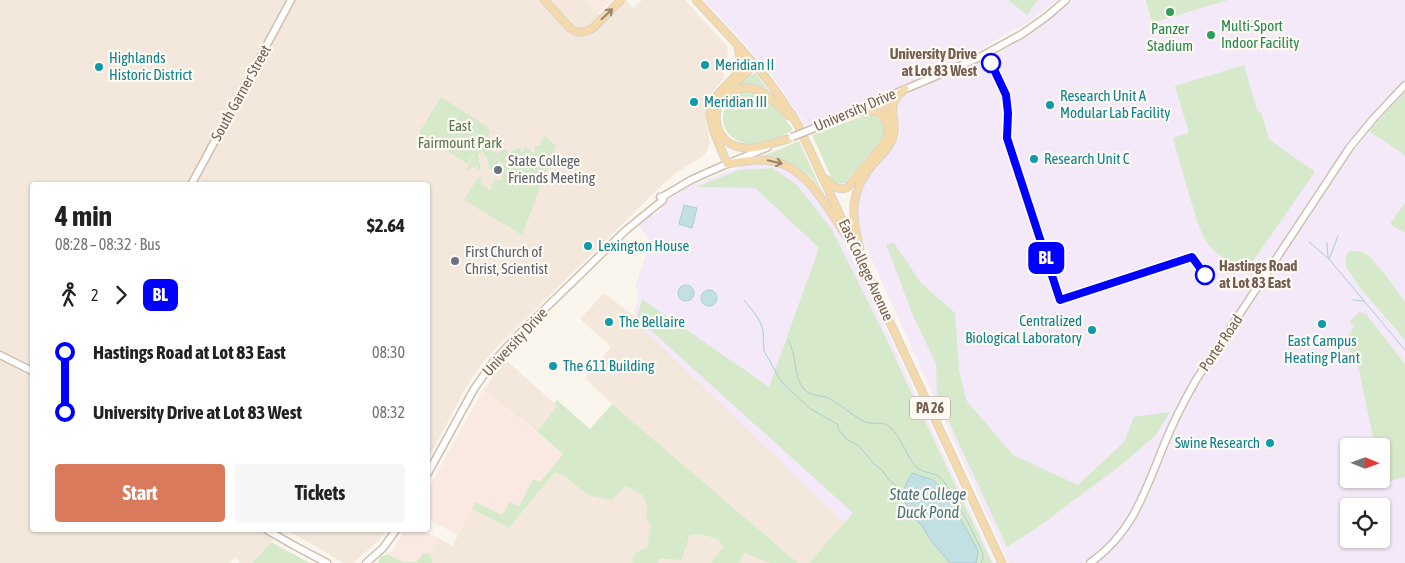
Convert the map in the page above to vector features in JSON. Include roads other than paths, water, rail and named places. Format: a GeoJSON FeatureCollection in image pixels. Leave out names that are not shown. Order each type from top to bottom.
{"type":"FeatureCollection","features":[{"type":"Feature","properties":{"kind":"main road","name":"South Garner Street"},"geometry":{"type":"LineString","coordinates":[[193,182],[292,0]]}},
{"type":"Feature","properties":{"kind":"main road"},"geometry":{"type":"LineString","coordinates":[[544,0],[570,28],[577,32],[588,31],[621,0]]}},
{"type":"Feature","properties":{"kind":"main road","name":"East College Avenue"},"geometry":{"type":"LineString","coordinates":[[696,0],[755,64],[779,94],[799,127],[1002,563]]}},
{"type":"Feature","properties":{"kind":"main road","name":"University Drive"},"geometry":{"type":"LineString","coordinates":[[430,469],[466,401],[487,370],[516,337],[626,230],[634,219],[660,197],[685,183],[727,164],[978,58],[1022,34],[1066,0]]}},
{"type":"Feature","properties":{"kind":"main road"},"geometry":{"type":"LineString","coordinates":[[738,45],[740,59],[738,73],[718,94],[710,114],[712,129],[727,164],[747,160],[762,160],[781,163],[799,173],[815,189],[860,256]]}},
{"type":"Feature","properties":{"kind":"main road"},"geometry":{"type":"LineString","coordinates":[[755,64],[726,92],[720,101],[716,113],[717,124],[722,136],[732,144],[745,148],[790,138]]}},
{"type":"Feature","properties":{"kind":"main road","name":"Porter Road"},"geometry":{"type":"LineString","coordinates":[[1090,563],[1112,544],[1133,518],[1177,415],[1196,380],[1350,148],[1374,118],[1405,85]]}},
{"type":"Feature","properties":{"kind":"main road"},"geometry":{"type":"LineString","coordinates":[[720,101],[737,89],[746,87],[757,89],[776,103],[799,127]]}},
{"type":"Feature","properties":{"kind":"main road"},"geometry":{"type":"LineString","coordinates":[[865,267],[854,227],[854,201],[858,185],[863,177],[892,141],[894,134],[893,104],[896,97],[904,89]]}},
{"type":"Feature","properties":{"kind":"main road"},"geometry":{"type":"LineString","coordinates":[[882,99],[890,120],[894,125]]}},
{"type":"Feature","properties":{"kind":"main road"},"geometry":{"type":"LineString","coordinates":[[822,175],[836,188],[846,188],[854,181],[886,139],[888,125],[883,116],[878,113],[862,111],[845,115]]}},
{"type":"Feature","properties":{"kind":"main road"},"geometry":{"type":"LineString","coordinates":[[0,355],[30,370]]}},
{"type":"Feature","properties":{"kind":"main road"},"geometry":{"type":"LineString","coordinates":[[271,532],[327,563]]}},
{"type":"Feature","properties":{"kind":"main road"},"geometry":{"type":"LineString","coordinates":[[366,563],[394,532]]}},
{"type":"Feature","properties":{"kind":"main road"},"geometry":{"type":"LineString","coordinates":[[376,563],[379,551]]}},
{"type":"Feature","properties":{"kind":"water"},"geometry":{"type":"Polygon","coordinates":[[[684,205],[697,208],[692,228],[679,224],[684,205]]]}},
{"type":"Feature","properties":{"kind":"water"},"geometry":{"type":"Polygon","coordinates":[[[683,285],[689,285],[694,290],[692,299],[683,301],[678,296],[678,290],[683,285]]]}},
{"type":"Feature","properties":{"kind":"water"},"geometry":{"type":"Polygon","coordinates":[[[706,290],[712,290],[717,295],[715,304],[706,306],[701,301],[701,295],[706,290]]]}},
{"type":"Feature","properties":{"kind":"water","name":"State College Duck Pond"},"geometry":{"type":"Polygon","coordinates":[[[912,473],[933,480],[944,490],[976,546],[978,552],[976,563],[950,563],[931,541],[923,527],[913,517],[903,496],[906,484],[912,473]]]}},
{"type":"Feature","properties":{"kind":"waterway"},"geometry":{"type":"LineString","coordinates":[[1329,259],[1338,236]]}},
{"type":"Feature","properties":{"kind":"waterway"},"geometry":{"type":"LineString","coordinates":[[1309,242],[1329,259],[1405,350]]}},
{"type":"Feature","properties":{"kind":"waterway"},"geometry":{"type":"LineString","coordinates":[[1327,243],[1328,257]]}},
{"type":"Feature","properties":{"kind":"waterway"},"geometry":{"type":"LineString","coordinates":[[744,300],[761,324],[764,351],[781,381],[809,408],[837,424],[846,439],[859,446],[888,479],[903,492]]}},
{"type":"Feature","properties":{"kind":"waterway"},"geometry":{"type":"LineString","coordinates":[[1353,300],[1364,301]]}},
{"type":"Feature","properties":{"kind":"waterway"},"geometry":{"type":"LineString","coordinates":[[788,340],[793,351],[798,377],[806,391],[830,399],[865,422],[883,423],[890,427],[916,467],[941,478],[963,513],[983,554],[981,563]]}},
{"type":"Feature","properties":{"kind":"place","name":"Panzer Stadium"},"geometry":{"type":"Point","coordinates":[1170,12]}},
{"type":"Feature","properties":{"kind":"place","name":"Multi-Sport Indoor Facility"},"geometry":{"type":"Point","coordinates":[1211,35]}},
{"type":"Feature","properties":{"kind":"place","name":"University Drive at Lot 83 West"},"geometry":{"type":"Point","coordinates":[991,63]}},
{"type":"Feature","properties":{"kind":"place","name":"Meridian II"},"geometry":{"type":"Point","coordinates":[705,65]}},
{"type":"Feature","properties":{"kind":"place","name":"Highlands Historic District"},"geometry":{"type":"Point","coordinates":[99,67]}},
{"type":"Feature","properties":{"kind":"place","name":"Meridian III"},"geometry":{"type":"Point","coordinates":[694,102]}},
{"type":"Feature","properties":{"kind":"place","name":"Research Unit A Modular Lab Facility"},"geometry":{"type":"Point","coordinates":[1050,105]}},
{"type":"Feature","properties":{"kind":"place","name":"Research Unit C"},"geometry":{"type":"Point","coordinates":[1034,159]}},
{"type":"Feature","properties":{"kind":"place","name":"State College Friends Meeting"},"geometry":{"type":"Point","coordinates":[498,170]}},
{"type":"Feature","properties":{"kind":"place","name":"Lexington House"},"geometry":{"type":"Point","coordinates":[588,246]}},
{"type":"Feature","properties":{"kind":"place","name":"First Church of Christ, Scientist"},"geometry":{"type":"Point","coordinates":[455,261]}},
{"type":"Feature","properties":{"kind":"place","name":"Hastings Road at Lot 83 East"},"geometry":{"type":"Point","coordinates":[1205,275]}},
{"type":"Feature","properties":{"kind":"place","name":"The Bellaire"},"geometry":{"type":"Point","coordinates":[609,322]}},
{"type":"Feature","properties":{"kind":"place","name":"East Campus Heating Plant"},"geometry":{"type":"Point","coordinates":[1322,324]}},
{"type":"Feature","properties":{"kind":"place","name":"Centralized Biological Laboratory"},"geometry":{"type":"Point","coordinates":[1092,330]}},
{"type":"Feature","properties":{"kind":"place","name":"The 611 Building"},"geometry":{"type":"Point","coordinates":[553,366]}},
{"type":"Feature","properties":{"kind":"place","name":"Swine Research"},"geometry":{"type":"Point","coordinates":[1270,443]}},
{"type":"Feature","properties":{"kind":"park label","name":"East Fairmount Park"},"geometry":{"type":"Point","coordinates":[460,134]}}]}
